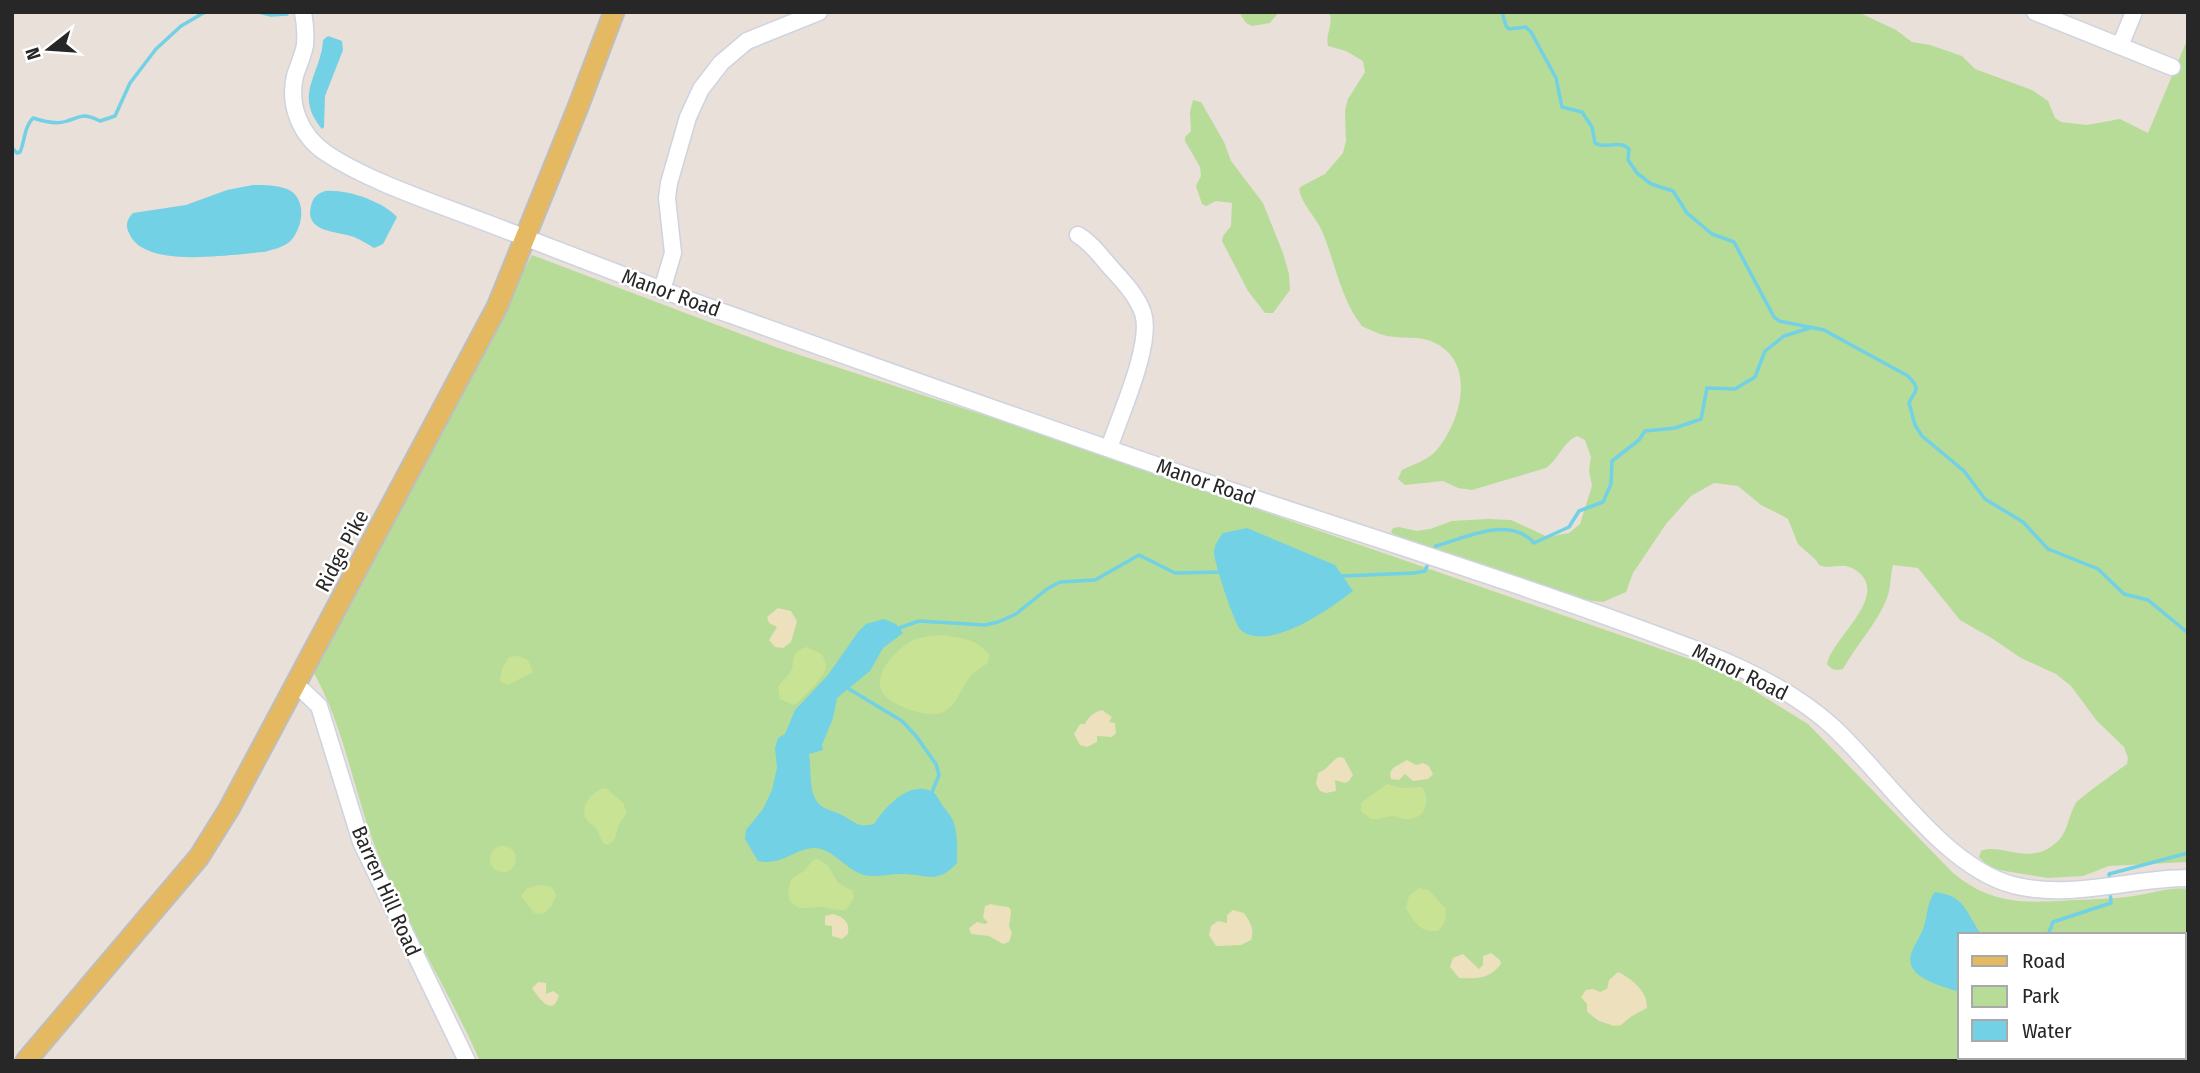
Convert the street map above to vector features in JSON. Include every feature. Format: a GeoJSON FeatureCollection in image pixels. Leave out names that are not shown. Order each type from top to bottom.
{"type":"FeatureCollection","features":[{"type":"Feature","properties":{"kind":"main road","name":"Ridge Pike"},"geometry":{"type":"LineString","coordinates":[[26,1061],[208,844],[497,307],[614,12]]}},
{"type":"Feature","properties":{"kind":"street","name":"Manor Road"},"geometry":{"type":"LineString","coordinates":[[303,12],[305,40],[293,97],[300,123],[316,145],[339,161],[377,179],[656,288],[1109,448],[1664,638],[1739,667],[1814,710],[1847,740],[1951,851],[1993,879],[2021,887],[2056,889],[2188,878]]}},
{"type":"Feature","properties":{"kind":"street"},"geometry":{"type":"LineString","coordinates":[[656,288],[672,260],[669,183],[688,117],[701,89],[729,55],[747,41],[819,12]]}},
{"type":"Feature","properties":{"kind":"street"},"geometry":{"type":"LineString","coordinates":[[2035,12],[2172,67]]}},
{"type":"Feature","properties":{"kind":"street"},"geometry":{"type":"LineString","coordinates":[[2120,46],[2134,12]]}},
{"type":"Feature","properties":{"kind":"street"},"geometry":{"type":"LineString","coordinates":[[1077,235],[1094,247],[1134,296],[1146,326],[1141,355],[1109,448]]}},
{"type":"Feature","properties":{"kind":"street","name":"Barren Hill Road"},"geometry":{"type":"LineString","coordinates":[[296,684],[319,706],[361,842],[467,1061]]}},
{"type":"Feature","properties":{"kind":"green space"},"geometry":{"type":"Polygon","coordinates":[[[1239,12],[1279,12],[1270,23],[1252,26],[1246,23],[1239,12]]]}},
{"type":"Feature","properties":{"kind":"green space"},"geometry":{"type":"Polygon","coordinates":[[[1329,12],[1858,12],[1896,30],[1912,42],[1962,56],[1975,69],[2032,90],[2048,101],[2055,118],[2061,122],[2087,125],[2120,119],[2148,133],[2188,38],[2188,862],[2109,866],[2083,876],[2048,878],[1999,870],[1987,865],[1979,857],[1981,851],[1996,849],[2031,854],[2056,843],[2064,833],[2076,803],[2127,764],[2124,747],[2097,721],[2071,686],[2056,674],[2021,658],[1960,620],[1918,568],[1893,565],[1888,594],[1878,617],[1843,669],[1832,669],[1827,664],[1831,653],[1865,602],[1867,589],[1864,578],[1848,566],[1819,565],[1798,544],[1788,519],[1761,505],[1738,486],[1714,483],[1691,496],[1666,524],[1633,573],[1626,592],[1603,602],[1585,600],[1402,543],[1391,532],[1393,528],[1417,531],[1452,521],[1511,520],[1548,537],[1569,533],[1580,524],[1592,486],[1589,470],[1591,457],[1585,440],[1577,436],[1546,468],[1472,490],[1458,488],[1443,481],[1405,485],[1398,479],[1402,470],[1431,455],[1444,440],[1457,411],[1461,395],[1460,379],[1457,365],[1448,353],[1435,343],[1417,338],[1387,336],[1362,326],[1349,305],[1322,231],[1301,195],[1299,189],[1302,186],[1325,174],[1343,153],[1348,99],[1365,72],[1363,61],[1346,51],[1328,46],[1331,21],[1329,12]]]}},
{"type":"Feature","properties":{"kind":"green space"},"geometry":{"type":"Polygon","coordinates":[[[1193,100],[1201,102],[1224,142],[1231,161],[1263,203],[1283,253],[1290,290],[1273,313],[1265,313],[1248,291],[1222,241],[1231,226],[1232,203],[1216,201],[1206,206],[1202,204],[1196,186],[1201,176],[1200,167],[1185,141],[1191,131],[1190,112],[1193,100]]]}},
{"type":"Feature","properties":{"kind":"green space"},"geometry":{"type":"Polygon","coordinates":[[[532,255],[778,348],[987,416],[1707,665],[1808,724],[1953,873],[1982,892],[2011,900],[2041,902],[2120,898],[2188,889],[2188,1061],[480,1061],[387,876],[322,689],[311,668],[532,255]]]}},
{"type":"Feature","properties":{"kind":"green space"},"geometry":{"type":"Polygon","coordinates":[[[941,635],[973,642],[989,654],[988,662],[968,680],[953,704],[939,714],[930,714],[911,710],[886,697],[880,684],[881,676],[894,654],[917,639],[941,635]]]}},
{"type":"Feature","properties":{"kind":"green space"},"geometry":{"type":"Polygon","coordinates":[[[806,647],[822,654],[826,668],[816,684],[794,705],[780,699],[778,687],[788,676],[796,653],[806,647]]]}},
{"type":"Feature","properties":{"kind":"green space"},"geometry":{"type":"Polygon","coordinates":[[[519,656],[528,660],[533,672],[508,685],[500,681],[502,668],[509,657],[519,656]]]}},
{"type":"Feature","properties":{"kind":"green space"},"geometry":{"type":"Polygon","coordinates":[[[1387,784],[1402,788],[1422,787],[1426,797],[1424,811],[1411,819],[1394,816],[1371,819],[1361,811],[1361,803],[1387,784]]]}},
{"type":"Feature","properties":{"kind":"green space"},"geometry":{"type":"Polygon","coordinates":[[[606,788],[623,803],[627,812],[619,824],[614,840],[608,845],[603,843],[584,811],[590,797],[606,788]]]}},
{"type":"Feature","properties":{"kind":"green space"},"geometry":{"type":"Polygon","coordinates":[[[503,846],[512,850],[516,859],[512,868],[503,872],[494,868],[490,859],[494,850],[503,846]]]}},
{"type":"Feature","properties":{"kind":"green space"},"geometry":{"type":"Polygon","coordinates":[[[818,859],[828,866],[838,883],[853,891],[854,898],[846,910],[802,908],[790,901],[788,892],[791,879],[804,871],[813,860],[818,859]]]}},
{"type":"Feature","properties":{"kind":"green space"},"geometry":{"type":"Polygon","coordinates":[[[539,885],[550,887],[556,896],[551,907],[543,914],[534,913],[521,896],[526,889],[539,885]]]}},
{"type":"Feature","properties":{"kind":"green space"},"geometry":{"type":"Polygon","coordinates":[[[1419,888],[1429,890],[1446,909],[1445,922],[1438,931],[1418,926],[1406,908],[1409,896],[1419,888]]]}},
{"type":"Feature","properties":{"kind":"sand"},"geometry":{"type":"Polygon","coordinates":[[[778,608],[791,611],[797,621],[791,642],[783,648],[775,647],[769,640],[777,627],[769,623],[767,617],[778,608]]]}},
{"type":"Feature","properties":{"kind":"sand"},"geometry":{"type":"Polygon","coordinates":[[[1102,710],[1112,717],[1109,722],[1115,723],[1116,733],[1112,737],[1097,736],[1097,742],[1087,747],[1080,745],[1074,734],[1080,724],[1085,724],[1092,715],[1102,710]]]}},
{"type":"Feature","properties":{"kind":"sand"},"geometry":{"type":"Polygon","coordinates":[[[1339,757],[1344,758],[1353,775],[1345,783],[1335,780],[1336,791],[1320,791],[1316,784],[1318,773],[1339,757]]]}},
{"type":"Feature","properties":{"kind":"sand"},"geometry":{"type":"Polygon","coordinates":[[[1407,760],[1416,765],[1423,763],[1429,766],[1433,774],[1428,779],[1413,781],[1405,774],[1399,780],[1391,779],[1393,768],[1407,760]]]}},
{"type":"Feature","properties":{"kind":"sand"},"geometry":{"type":"Polygon","coordinates":[[[991,904],[1011,909],[1009,926],[1012,933],[1009,942],[1003,944],[989,936],[971,934],[969,928],[977,922],[988,922],[983,918],[985,906],[991,904]]]}},
{"type":"Feature","properties":{"kind":"sand"},"geometry":{"type":"Polygon","coordinates":[[[1233,910],[1244,913],[1252,929],[1251,940],[1241,945],[1216,946],[1209,935],[1211,926],[1218,921],[1227,923],[1227,915],[1233,910]]]}},
{"type":"Feature","properties":{"kind":"sand"},"geometry":{"type":"Polygon","coordinates":[[[833,914],[847,923],[848,934],[842,939],[832,936],[832,926],[825,925],[825,916],[833,914]]]}},
{"type":"Feature","properties":{"kind":"sand"},"geometry":{"type":"Polygon","coordinates":[[[1491,953],[1501,964],[1487,975],[1459,978],[1450,967],[1453,958],[1463,954],[1479,969],[1483,965],[1483,956],[1491,953]]]}},
{"type":"Feature","properties":{"kind":"sand"},"geometry":{"type":"Polygon","coordinates":[[[1618,972],[1642,991],[1647,1008],[1621,1025],[1614,1026],[1599,1021],[1587,1012],[1587,1004],[1581,997],[1586,990],[1600,992],[1607,989],[1609,980],[1618,972]]]}},
{"type":"Feature","properties":{"kind":"sand"},"geometry":{"type":"Polygon","coordinates":[[[538,982],[546,983],[546,994],[553,991],[559,995],[553,1005],[546,1004],[532,988],[538,982]]]}},
{"type":"Feature","properties":{"kind":"water"},"geometry":{"type":"Polygon","coordinates":[[[328,36],[342,41],[343,50],[325,96],[322,129],[314,117],[309,95],[323,40],[328,36]]]}},
{"type":"Feature","properties":{"kind":"water"},"geometry":{"type":"Polygon","coordinates":[[[253,185],[287,189],[297,198],[301,218],[297,232],[284,246],[264,252],[211,257],[170,256],[138,245],[129,233],[127,222],[133,213],[186,205],[227,190],[253,185]]]}},
{"type":"Feature","properties":{"kind":"water"},"geometry":{"type":"Polygon","coordinates":[[[325,191],[364,197],[391,211],[397,217],[383,244],[374,248],[354,237],[317,226],[310,215],[311,206],[316,196],[325,191]]]}},
{"type":"Feature","properties":{"kind":"water"},"geometry":{"type":"Polygon","coordinates":[[[1247,528],[1335,565],[1353,591],[1290,630],[1262,636],[1244,633],[1229,604],[1214,552],[1223,533],[1247,528]]]}},
{"type":"Feature","properties":{"kind":"water"},"geometry":{"type":"Polygon","coordinates":[[[884,619],[896,624],[903,633],[883,648],[870,671],[837,698],[833,718],[822,745],[823,750],[809,754],[814,797],[823,807],[865,825],[874,824],[891,803],[907,792],[924,789],[933,792],[954,823],[957,863],[944,874],[932,877],[861,874],[827,851],[814,848],[774,861],[758,861],[745,839],[746,830],[763,809],[772,790],[777,768],[775,748],[778,738],[785,734],[795,710],[828,675],[858,632],[866,624],[884,619]]]}},
{"type":"Feature","properties":{"kind":"water"},"geometry":{"type":"Polygon","coordinates":[[[1935,892],[1953,897],[1964,907],[1981,933],[1958,933],[1958,991],[1927,980],[1914,970],[1910,963],[1935,892]]]}},
{"type":"Feature","properties":{"kind":"waterway"},"geometry":{"type":"LineString","coordinates":[[12,148],[17,153],[20,152],[26,130],[33,118],[59,123],[83,116],[100,121],[115,116],[130,83],[156,49],[181,26],[205,12]]}},
{"type":"Feature","properties":{"kind":"waterway"},"geometry":{"type":"LineString","coordinates":[[259,12],[271,15],[287,14]]}},
{"type":"Feature","properties":{"kind":"waterway"},"geometry":{"type":"LineString","coordinates":[[1502,12],[1509,29],[1526,27],[1531,32],[1556,78],[1562,107],[1582,112],[1592,127],[1595,143],[1625,146],[1629,149],[1628,160],[1637,173],[1651,184],[1673,191],[1687,213],[1712,234],[1734,242],[1774,317],[1779,321],[1824,330],[1908,376],[1916,387],[1909,403],[1915,425],[1922,436],[1964,471],[1985,499],[2023,522],[2048,549],[2098,569],[2124,594],[2148,600],[2188,633]]}},
{"type":"Feature","properties":{"kind":"waterway"},"geometry":{"type":"LineString","coordinates":[[1433,551],[1436,546],[1487,531],[1513,531],[1534,543],[1569,527],[1579,511],[1603,502],[1611,484],[1612,461],[1639,440],[1645,431],[1675,428],[1701,419],[1707,388],[1735,389],[1755,377],[1765,351],[1784,336],[1810,328]]}},
{"type":"Feature","properties":{"kind":"waterway"},"geometry":{"type":"LineString","coordinates":[[899,628],[919,621],[985,625],[998,622],[1016,614],[1060,582],[1095,580],[1139,555],[1175,573],[1222,572]]}},
{"type":"Feature","properties":{"kind":"waterway"},"geometry":{"type":"LineString","coordinates":[[1341,576],[1414,573],[1425,571],[1429,561]]}},
{"type":"Feature","properties":{"kind":"waterway"},"geometry":{"type":"LineString","coordinates":[[849,689],[902,721],[916,736],[936,764],[939,775],[932,792]]}},
{"type":"Feature","properties":{"kind":"waterway"},"geometry":{"type":"LineString","coordinates":[[2110,881],[2109,874],[2188,853]]}},
{"type":"Feature","properties":{"kind":"waterway"},"geometry":{"type":"LineString","coordinates":[[2049,933],[2053,922],[2111,903],[2110,889]]}}]}
